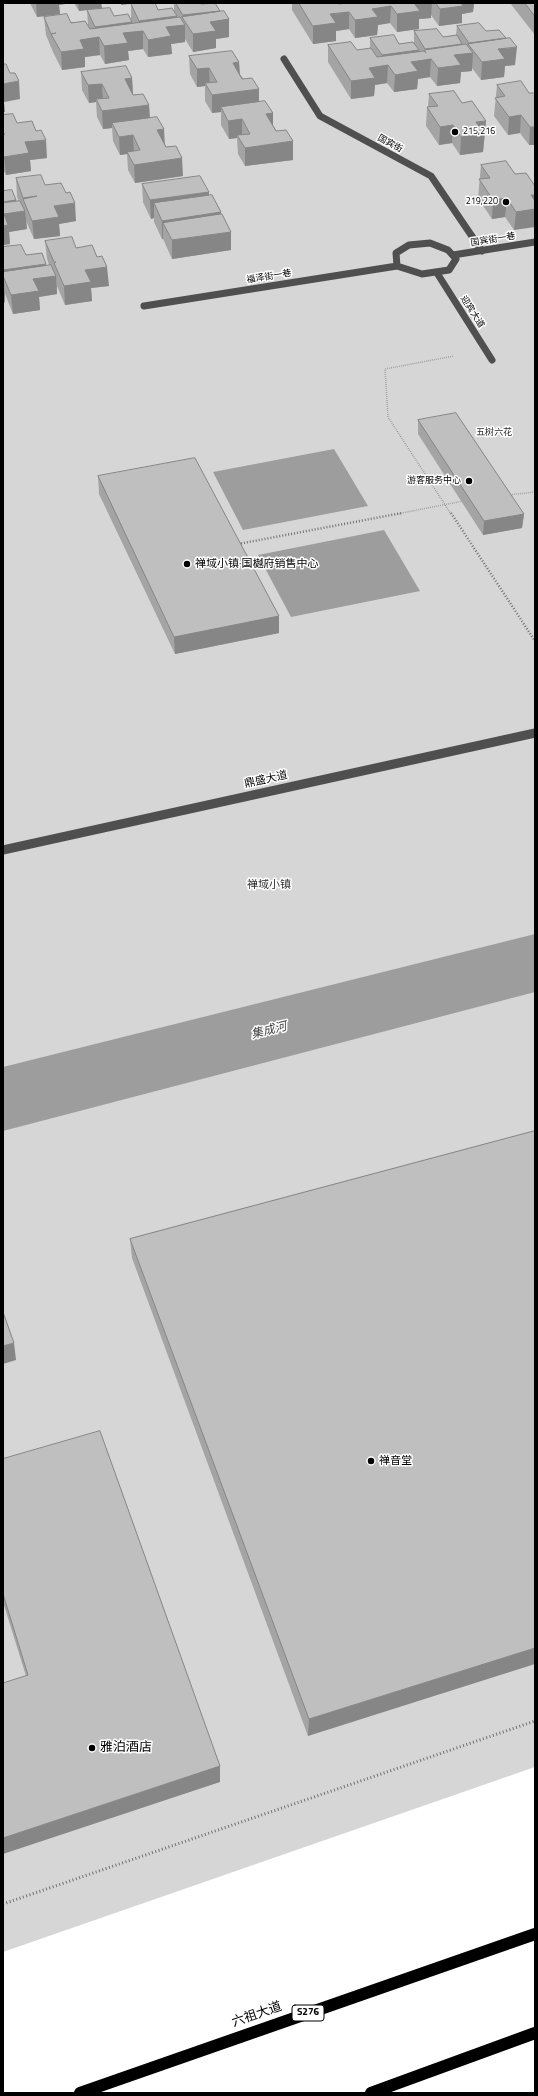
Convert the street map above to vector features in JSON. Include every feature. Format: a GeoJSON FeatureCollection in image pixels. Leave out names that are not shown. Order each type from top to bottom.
{"type":"FeatureCollection","features":[{"type":"Feature","properties":{"kind":"main road","name":"六祖大道"},"geometry":{"type":"LineString","coordinates":[[80,2093],[535,1934]]}},
{"type":"Feature","properties":{"kind":"main road"},"geometry":{"type":"LineString","coordinates":[[371,2093],[535,2033]]}},
{"type":"Feature","properties":{"kind":"street","name":"国宾街"},"geometry":{"type":"LineString","coordinates":[[284,59],[320,116],[431,176],[482,251]]}},
{"type":"Feature","properties":{"kind":"street","name":"国宾街一巷"},"geometry":{"type":"LineString","coordinates":[[453,255],[535,242]]}},
{"type":"Feature","properties":{"kind":"street"},"geometry":{"type":"LineString","coordinates":[[430,243],[449,249],[453,255],[456,259],[449,270],[431,275],[410,273],[397,266],[396,253],[409,245],[430,243]]}},
{"type":"Feature","properties":{"kind":"street","name":"福泽街一巷"},"geometry":{"type":"LineString","coordinates":[[144,306],[397,266]]}},
{"type":"Feature","properties":{"kind":"street","name":"迎宾大道"},"geometry":{"type":"LineString","coordinates":[[437,273],[492,360]]}},
{"type":"Feature","properties":{"kind":"street","name":"鼎盛大道"},"geometry":{"type":"LineString","coordinates":[[3,850],[535,733]]}},
{"type":"Feature","properties":{"kind":"path"},"geometry":{"type":"LineString","coordinates":[[486,351],[385,369],[388,418],[535,641]]}},
{"type":"Feature","properties":{"kind":"path"},"geometry":{"type":"LineString","coordinates":[[507,495],[535,492]]}},
{"type":"Feature","properties":{"kind":"path"},"geometry":{"type":"LineString","coordinates":[[235,545],[466,501]]}},
{"type":"Feature","properties":{"kind":"path"},"geometry":{"type":"LineString","coordinates":[[3,1904],[535,1721]]}},
{"type":"Feature","properties":{"kind":"green space","name":"禅域小镇"},"geometry":{"type":"Polygon","coordinates":[[[3,3],[535,3],[535,1767],[3,1952],[3,3]]]}},
{"type":"Feature","properties":{"kind":"shaded area"},"geometry":{"type":"Polygon","coordinates":[[[334,449],[368,506],[243,530],[213,472],[334,449]]]}},
{"type":"Feature","properties":{"kind":"shaded area"},"geometry":{"type":"Polygon","coordinates":[[[384,530],[420,591],[291,617],[258,555],[384,530]]]}},
{"type":"Feature","properties":{"kind":"building"},"geometry":{"type":"Polygon","coordinates":[[[155,3],[158,10],[172,8],[177,16],[139,21],[131,4],[155,3]]]}},
{"type":"Feature","properties":{"kind":"building"},"geometry":{"type":"Polygon","coordinates":[[[176,3],[215,3],[220,11],[183,15],[176,3]]]}},
{"type":"Feature","properties":{"kind":"building"},"geometry":{"type":"Polygon","coordinates":[[[299,3],[414,3],[420,11],[397,14],[391,6],[372,9],[378,17],[355,20],[349,12],[330,14],[336,23],[313,26],[299,3]]]}},
{"type":"Feature","properties":{"kind":"building"},"geometry":{"type":"Polygon","coordinates":[[[436,3],[461,3],[463,6],[440,9],[436,3]]]}},
{"type":"Feature","properties":{"kind":"building"},"geometry":{"type":"Polygon","coordinates":[[[525,3],[535,3],[535,16],[525,3]]]}},
{"type":"Feature","properties":{"kind":"building"},"geometry":{"type":"Polygon","coordinates":[[[110,8],[114,16],[128,14],[132,22],[95,27],[87,10],[110,8]]]}},
{"type":"Feature","properties":{"kind":"building"},"geometry":{"type":"Polygon","coordinates":[[[224,11],[229,19],[210,22],[216,31],[193,34],[182,17],[224,11]]]}},
{"type":"Feature","properties":{"kind":"building"},"geometry":{"type":"Polygon","coordinates":[[[67,14],[71,23],[85,21],[90,29],[180,17],[185,25],[166,27],[171,36],[148,40],[143,31],[123,33],[128,43],[104,46],[99,37],[80,40],[84,49],[61,52],[44,17],[67,14]]]}},
{"type":"Feature","properties":{"kind":"building"},"geometry":{"type":"Polygon","coordinates":[[[479,23],[486,31],[499,30],[506,38],[469,43],[457,26],[479,23]]]}},
{"type":"Feature","properties":{"kind":"building"},"geometry":{"type":"Polygon","coordinates":[[[437,29],[443,37],[457,35],[462,44],[425,49],[414,31],[437,29]]]}},
{"type":"Feature","properties":{"kind":"building"},"geometry":{"type":"Polygon","coordinates":[[[394,35],[399,44],[413,42],[419,50],[382,55],[370,38],[394,35]]]}},
{"type":"Feature","properties":{"kind":"building"},"geometry":{"type":"Polygon","coordinates":[[[510,38],[517,47],[498,49],[505,59],[482,62],[468,44],[510,38]]]}},
{"type":"Feature","properties":{"kind":"building"},"geometry":{"type":"Polygon","coordinates":[[[351,42],[357,50],[371,48],[377,57],[424,51],[426,53],[424,50],[466,44],[473,53],[454,55],[461,65],[438,68],[431,59],[411,62],[418,71],[395,75],[388,65],[369,68],[375,78],[351,81],[328,45],[351,42]]]}},
{"type":"Feature","properties":{"kind":"building"},"geometry":{"type":"Polygon","coordinates":[[[232,51],[239,62],[233,63],[242,79],[252,78],[259,89],[212,95],[205,83],[217,82],[209,68],[197,69],[189,56],[232,51]]]}},
{"type":"Feature","properties":{"kind":"building"},"geometry":{"type":"Polygon","coordinates":[[[3,64],[6,64],[10,73],[15,73],[19,81],[3,84],[3,64]]]}},
{"type":"Feature","properties":{"kind":"building"},"geometry":{"type":"Polygon","coordinates":[[[126,66],[132,78],[125,79],[133,95],[143,94],[149,105],[102,111],[96,99],[109,98],[102,84],[88,85],[81,72],[126,66]]]}},
{"type":"Feature","properties":{"kind":"building"},"geometry":{"type":"Polygon","coordinates":[[[521,81],[529,93],[535,93],[535,127],[530,127],[521,115],[509,117],[495,98],[505,96],[497,85],[521,81]]]}},
{"type":"Feature","properties":{"kind":"building"},"geometry":{"type":"Polygon","coordinates":[[[454,91],[462,103],[472,101],[486,121],[476,122],[484,134],[461,137],[453,125],[440,127],[427,107],[438,106],[429,94],[454,91]]]}},
{"type":"Feature","properties":{"kind":"building"},"geometry":{"type":"Polygon","coordinates":[[[265,101],[273,113],[266,114],[276,131],[286,130],[293,141],[245,148],[237,135],[250,134],[242,119],[228,121],[221,107],[265,101]]]}},
{"type":"Feature","properties":{"kind":"building"},"geometry":{"type":"Polygon","coordinates":[[[13,114],[17,123],[32,121],[36,131],[41,130],[46,140],[25,142],[29,153],[4,157],[3,115],[13,114]]]}},
{"type":"Feature","properties":{"kind":"building"},"geometry":{"type":"Polygon","coordinates":[[[157,117],[164,129],[157,130],[166,147],[176,146],[182,158],[134,165],[127,152],[140,150],[133,135],[119,137],[112,123],[157,117]]]}},
{"type":"Feature","properties":{"kind":"building"},"geometry":{"type":"Polygon","coordinates":[[[506,161],[515,174],[526,173],[535,186],[535,195],[531,195],[535,201],[535,209],[516,212],[507,198],[493,200],[479,179],[490,178],[481,165],[506,161]]]}},
{"type":"Feature","properties":{"kind":"building"},"geometry":{"type":"Polygon","coordinates":[[[41,175],[45,185],[61,183],[66,193],[70,192],[75,203],[54,206],[59,217],[32,221],[23,199],[37,196],[23,198],[16,178],[41,175]]]}},
{"type":"Feature","properties":{"kind":"building"},"geometry":{"type":"Polygon","coordinates":[[[200,176],[209,192],[150,200],[142,184],[200,176]]]}},
{"type":"Feature","properties":{"kind":"building"},"geometry":{"type":"Polygon","coordinates":[[[12,190],[16,200],[3,202],[3,191],[12,190]]]}},
{"type":"Feature","properties":{"kind":"building"},"geometry":{"type":"Polygon","coordinates":[[[212,195],[221,212],[162,221],[154,203],[212,195]]]}},
{"type":"Feature","properties":{"kind":"building"},"geometry":{"type":"Polygon","coordinates":[[[20,201],[25,211],[4,214],[8,225],[3,226],[3,203],[20,201]]]}},
{"type":"Feature","properties":{"kind":"building"},"geometry":{"type":"Polygon","coordinates":[[[222,214],[231,232],[172,240],[163,223],[222,214]]]}},
{"type":"Feature","properties":{"kind":"building"},"geometry":{"type":"Polygon","coordinates":[[[72,237],[76,248],[92,245],[97,257],[102,256],[107,267],[85,270],[91,282],[64,286],[54,263],[56,262],[54,262],[45,241],[72,237]]]}},
{"type":"Feature","properties":{"kind":"building"},"geometry":{"type":"Polygon","coordinates":[[[21,245],[26,255],[42,253],[46,264],[3,270],[3,247],[21,245]]]}},
{"type":"Feature","properties":{"kind":"building"},"geometry":{"type":"Polygon","coordinates":[[[51,265],[56,276],[33,279],[39,291],[11,295],[3,276],[3,272],[51,265]]]}},
{"type":"Feature","properties":{"kind":"building","name":"游客服务中心"},"geometry":{"type":"Polygon","coordinates":[[[456,413],[524,514],[484,521],[418,420],[456,413]]]}},
{"type":"Feature","properties":{"kind":"building","name":"禅域小镇·国樾府销售中心"},"geometry":{"type":"Polygon","coordinates":[[[195,458],[279,616],[174,637],[98,476],[195,458]]]}},
{"type":"Feature","properties":{"kind":"building","name":"禅音堂"},"geometry":{"type":"Polygon","coordinates":[[[535,1131],[535,1648],[309,1719],[130,1239],[535,1131]]]}},
{"type":"Feature","properties":{"kind":"building"},"geometry":{"type":"Polygon","coordinates":[[[3,1312],[14,1343],[3,1346],[3,1312]]]}},
{"type":"Feature","properties":{"kind":"building"},"geometry":{"type":"Polygon","coordinates":[[[100,1431],[220,1766],[3,1838],[3,1683],[28,1675],[3,1594],[3,1459],[100,1431]]]}},
{"type":"Feature","properties":{"kind":"waterway","name":"集成河"},"geometry":{"type":"LineString","coordinates":[[3,1099],[535,963]]}},
{"type":"Feature","properties":{"kind":"place","name":"215,216"},"geometry":{"type":"Point","coordinates":[455,132]}},
{"type":"Feature","properties":{"kind":"place","name":"219,220"},"geometry":{"type":"Point","coordinates":[506,202]}},
{"type":"Feature","properties":{"kind":"place","name":"游客服务中心"},"geometry":{"type":"Point","coordinates":[469,481]}},
{"type":"Feature","properties":{"kind":"place","name":"禅域小镇·国樾府销售中心"},"geometry":{"type":"Point","coordinates":[187,564]}},
{"type":"Feature","properties":{"kind":"place","name":"禅音堂"},"geometry":{"type":"Point","coordinates":[371,1461]}},
{"type":"Feature","properties":{"kind":"place","name":"雅泊酒店"},"geometry":{"type":"Point","coordinates":[92,1748]}},
{"type":"Feature","properties":{"kind":"park label","name":"五树六花"},"geometry":{"type":"Point","coordinates":[494,433]}}]}
